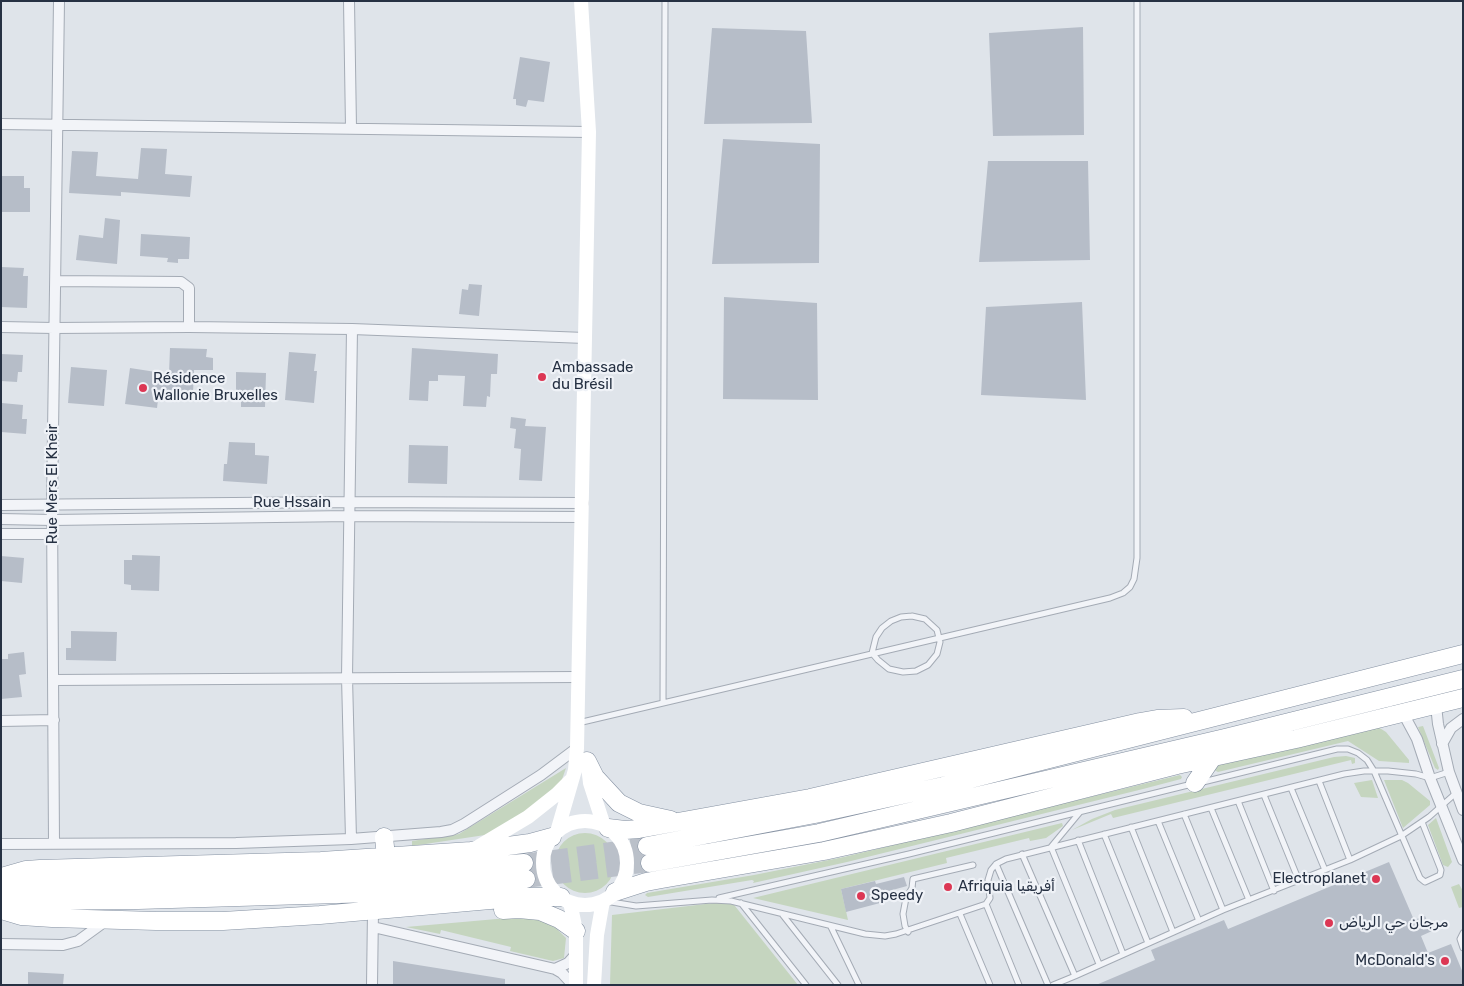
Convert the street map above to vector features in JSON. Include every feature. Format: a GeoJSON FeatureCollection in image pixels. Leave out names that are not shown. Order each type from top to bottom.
{"type":"FeatureCollection","features":[{"type":"Feature","properties":{"kind":"highway"},"geometry":{"type":"LineString","coordinates":[[1463,654],[934,788],[648,854],[819,832],[1225,738],[1463,679]]}},
{"type":"Feature","properties":{"kind":"highway"},"geometry":{"type":"LineString","coordinates":[[608,898],[646,882],[662,878],[824,852],[942,825],[1177,765],[1296,739],[1463,698]]}},
{"type":"Feature","properties":{"kind":"highway"},"geometry":{"type":"LineString","coordinates":[[606,827],[625,830],[639,829],[810,798],[1140,722],[1174,718],[1207,720]]}},
{"type":"Feature","properties":{"kind":"highway"},"geometry":{"type":"LineString","coordinates":[[1195,783],[1225,738]]}},
{"type":"Feature","properties":{"kind":"highway"},"geometry":{"type":"LineString","coordinates":[[582,754],[595,777],[619,803],[639,813],[681,822]]}},
{"type":"Feature","properties":{"kind":"highway"},"geometry":{"type":"LineString","coordinates":[[1,877],[26,870],[40,869],[321,862],[471,851],[530,843],[554,835]]}},
{"type":"Feature","properties":{"kind":"highway"},"geometry":{"type":"LineString","coordinates":[[384,837],[386,857]]}},
{"type":"Feature","properties":{"kind":"highway"},"geometry":{"type":"LineString","coordinates":[[1,885],[138,883],[525,871],[372,893],[138,900],[1,901]]}},
{"type":"Feature","properties":{"kind":"highway"},"geometry":{"type":"LineString","coordinates":[[1,910],[30,917],[107,920],[373,919],[454,904],[524,897],[566,899]]}},
{"type":"Feature","properties":{"kind":"highway"},"geometry":{"type":"LineString","coordinates":[[454,904],[462,908],[481,911],[519,909],[540,912],[559,919],[576,931]]}},
{"type":"Feature","properties":{"kind":"street","name":"Rue Mers El Kheir"},"geometry":{"type":"LineString","coordinates":[[54,843],[52,504],[59,1]]}},
{"type":"Feature","properties":{"kind":"street"},"geometry":{"type":"LineString","coordinates":[[349,1],[351,128]]}},
{"type":"Feature","properties":{"kind":"street"},"geometry":{"type":"LineString","coordinates":[[581,1],[589,132],[584,338],[583,510],[577,723],[582,754],[590,783],[606,827]]}},
{"type":"Feature","properties":{"kind":"street"},"geometry":{"type":"LineString","coordinates":[[1,124],[589,132]]}},
{"type":"Feature","properties":{"kind":"street"},"geometry":{"type":"LineString","coordinates":[[56,281],[181,282],[189,288],[189,327]]}},
{"type":"Feature","properties":{"kind":"street"},"geometry":{"type":"LineString","coordinates":[[1,327],[352,328],[584,338]]}},
{"type":"Feature","properties":{"kind":"street"},"geometry":{"type":"LineString","coordinates":[[351,839],[346,678],[352,328]]}},
{"type":"Feature","properties":{"kind":"street","name":"Rue Hssain"},"geometry":{"type":"LineString","coordinates":[[1,505],[350,502],[583,510]]}},
{"type":"Feature","properties":{"kind":"street","name":"Rue Hssain"},"geometry":{"type":"LineString","coordinates":[[1,519],[350,516],[583,510]]}},
{"type":"Feature","properties":{"kind":"street"},"geometry":{"type":"LineString","coordinates":[[1,534],[52,534]]}},
{"type":"Feature","properties":{"kind":"street"},"geometry":{"type":"LineString","coordinates":[[54,680],[577,677]]}},
{"type":"Feature","properties":{"kind":"street"},"geometry":{"type":"LineString","coordinates":[[1436,705],[1442,744],[1449,772],[1463,810]]}},
{"type":"Feature","properties":{"kind":"street"},"geometry":{"type":"LineString","coordinates":[[1403,713],[1417,739],[1430,778],[1463,860]]}},
{"type":"Feature","properties":{"kind":"street"},"geometry":{"type":"LineString","coordinates":[[1442,744],[1451,728],[1463,719]]}},
{"type":"Feature","properties":{"kind":"street"},"geometry":{"type":"LineString","coordinates":[[1,721],[54,720]]}},
{"type":"Feature","properties":{"kind":"street"},"geometry":{"type":"LineString","coordinates":[[554,835],[565,826],[579,822],[595,822],[616,834],[622,843],[627,858],[626,874],[622,884],[608,898],[586,905],[566,899],[553,889],[547,880],[544,858],[547,847],[554,835],[571,780],[582,754]]}},
{"type":"Feature","properties":{"kind":"street"},"geometry":{"type":"LineString","coordinates":[[1,844],[236,843],[351,839],[442,832],[464,824],[541,775],[582,754]]}},
{"type":"Feature","properties":{"kind":"street"},"geometry":{"type":"LineString","coordinates":[[471,851],[514,827],[557,794],[571,780]]}},
{"type":"Feature","properties":{"kind":"street"},"geometry":{"type":"LineString","coordinates":[[594,985],[597,936],[608,898]]}},
{"type":"Feature","properties":{"kind":"street"},"geometry":{"type":"LineString","coordinates":[[566,899],[576,931],[577,953],[574,985]]}},
{"type":"Feature","properties":{"kind":"street"},"geometry":{"type":"LineString","coordinates":[[372,985],[373,919],[554,969],[562,973],[574,985]]}},
{"type":"Feature","properties":{"kind":"street"},"geometry":{"type":"LineString","coordinates":[[1,944],[63,944],[78,941],[107,920]]}},
{"type":"Feature","properties":{"kind":"street"},"geometry":{"type":"LineString","coordinates":[[554,969],[568,963],[577,953]]}},
{"type":"Feature","properties":{"kind":"lane"},"geometry":{"type":"LineString","coordinates":[[664,702],[665,1]]}},
{"type":"Feature","properties":{"kind":"lane"},"geometry":{"type":"LineString","coordinates":[[577,723],[1115,597],[1127,590],[1134,579],[1137,564],[1137,1]]}},
{"type":"Feature","properties":{"kind":"lane"},"geometry":{"type":"LineString","coordinates":[[917,616],[925,619],[935,626],[940,637],[938,650],[934,658],[928,665],[916,671],[903,672],[889,669],[881,664],[872,653],[876,637],[882,628],[891,621],[901,617],[917,616]]}},
{"type":"Feature","properties":{"kind":"lane"},"geometry":{"type":"LineString","coordinates":[[608,898],[636,906],[712,900],[1342,748],[1353,750],[1363,756],[1374,771],[1421,880],[1425,882],[1438,876],[1441,870],[1422,822]]}},
{"type":"Feature","properties":{"kind":"lane"},"geometry":{"type":"LineString","coordinates":[[712,900],[741,903],[831,927],[873,935],[908,932],[986,904],[990,898],[989,875],[996,864],[1022,854],[1344,774],[1374,771],[1402,772],[1430,778],[1449,772]]}},
{"type":"Feature","properties":{"kind":"lane"},"geometry":{"type":"LineString","coordinates":[[1318,781],[1350,860]]}},
{"type":"Feature","properties":{"kind":"lane"},"geometry":{"type":"LineString","coordinates":[[1291,788],[1325,870]]}},
{"type":"Feature","properties":{"kind":"lane"},"geometry":{"type":"LineString","coordinates":[[1053,985],[1223,910],[1300,881],[1401,836],[1422,822],[1456,793]]}},
{"type":"Feature","properties":{"kind":"lane"},"geometry":{"type":"LineString","coordinates":[[1264,794],[1300,881]]}},
{"type":"Feature","properties":{"kind":"lane"},"geometry":{"type":"LineString","coordinates":[[1238,801],[1274,891]]}},
{"type":"Feature","properties":{"kind":"lane"},"geometry":{"type":"LineString","coordinates":[[1211,808],[1249,900]]}},
{"type":"Feature","properties":{"kind":"lane"},"geometry":{"type":"LineString","coordinates":[[1051,847],[1080,811]]}},
{"type":"Feature","properties":{"kind":"lane"},"geometry":{"type":"LineString","coordinates":[[1184,814],[1223,910]]}},
{"type":"Feature","properties":{"kind":"lane"},"geometry":{"type":"LineString","coordinates":[[1158,821],[1198,921]]}},
{"type":"Feature","properties":{"kind":"lane"},"geometry":{"type":"LineString","coordinates":[[1131,828],[1173,932]]}},
{"type":"Feature","properties":{"kind":"lane"},"geometry":{"type":"LineString","coordinates":[[1104,834],[1148,943]]}},
{"type":"Feature","properties":{"kind":"lane"},"geometry":{"type":"LineString","coordinates":[[1078,840],[1124,954]]}},
{"type":"Feature","properties":{"kind":"lane"},"geometry":{"type":"LineString","coordinates":[[1051,847],[1099,964]]}},
{"type":"Feature","properties":{"kind":"lane"},"geometry":{"type":"LineString","coordinates":[[1022,854],[1076,976]]}},
{"type":"Feature","properties":{"kind":"lane"},"geometry":{"type":"LineString","coordinates":[[996,864],[1048,985]]}},
{"type":"Feature","properties":{"kind":"lane"},"geometry":{"type":"LineString","coordinates":[[908,932],[903,914],[906,898],[912,888],[912,879],[973,865]]}},
{"type":"Feature","properties":{"kind":"lane"},"geometry":{"type":"LineString","coordinates":[[741,903],[806,985]]}},
{"type":"Feature","properties":{"kind":"lane"},"geometry":{"type":"LineString","coordinates":[[986,904],[1019,985]]}},
{"type":"Feature","properties":{"kind":"lane"},"geometry":{"type":"LineString","coordinates":[[782,913],[838,985]]}},
{"type":"Feature","properties":{"kind":"lane"},"geometry":{"type":"LineString","coordinates":[[960,914],[990,985]]}},
{"type":"Feature","properties":{"kind":"lane"},"geometry":{"type":"LineString","coordinates":[[831,927],[859,985]]}},
{"type":"Feature","properties":{"kind":"lane"},"geometry":{"type":"LineString","coordinates":[[1463,933],[1460,940],[1463,948]]}},
{"type":"Feature","properties":{"kind":"green space"},"geometry":{"type":"Polygon","coordinates":[[[1423,726],[1439,768],[1438,770],[1435,768],[1418,727],[1423,726]]]}},
{"type":"Feature","properties":{"kind":"green space"},"geometry":{"type":"Polygon","coordinates":[[[1378,727],[1386,732],[1409,760],[1409,763],[1379,761],[1348,741],[1218,772],[1214,770],[1215,767],[1227,762],[1378,727]]]}},
{"type":"Feature","properties":{"kind":"green space"},"geometry":{"type":"Polygon","coordinates":[[[1346,756],[1355,758],[1355,763],[1352,764],[1351,760],[1113,818],[1111,814],[1072,830],[1092,819],[1115,810],[1334,757],[1346,756]]]}},
{"type":"Feature","properties":{"kind":"green space"},"geometry":{"type":"Polygon","coordinates":[[[566,768],[559,788],[510,826],[485,835],[412,846],[412,841],[459,834],[566,768]]]}},
{"type":"Feature","properties":{"kind":"green space"},"geometry":{"type":"Polygon","coordinates":[[[1180,775],[1181,779],[1143,789],[847,862],[753,883],[754,881],[752,880],[648,897],[645,895],[647,893],[754,875],[844,857],[1180,775]]]}},
{"type":"Feature","properties":{"kind":"green space"},"geometry":{"type":"Polygon","coordinates":[[[1372,780],[1378,798],[1361,797],[1354,783],[1372,780]]]}},
{"type":"Feature","properties":{"kind":"green space"},"geometry":{"type":"Polygon","coordinates":[[[1384,780],[1402,780],[1408,783],[1430,801],[1430,805],[1403,828],[1384,780]]]}},
{"type":"Feature","properties":{"kind":"green space"},"geometry":{"type":"Polygon","coordinates":[[[1436,818],[1452,862],[1448,867],[1443,865],[1428,825],[1436,818]]]}},
{"type":"Feature","properties":{"kind":"green space"},"geometry":{"type":"Polygon","coordinates":[[[1062,823],[1063,826],[1046,838],[1030,841],[1029,838],[946,858],[947,863],[841,889],[848,920],[753,898],[1062,823]]]}},
{"type":"Feature","properties":{"kind":"green space"},"geometry":{"type":"Polygon","coordinates":[[[585,833],[602,838],[610,846],[615,863],[610,880],[602,888],[585,893],[568,888],[560,880],[555,863],[560,846],[568,838],[585,833]]]}},
{"type":"Feature","properties":{"kind":"green space"},"geometry":{"type":"Polygon","coordinates":[[[1459,884],[1463,891],[1463,907],[1459,908],[1451,887],[1459,884]]]}},
{"type":"Feature","properties":{"kind":"green space"},"geometry":{"type":"Polygon","coordinates":[[[731,901],[798,985],[610,985],[612,915],[731,901]]]}},
{"type":"Feature","properties":{"kind":"green space"},"geometry":{"type":"Polygon","coordinates":[[[508,918],[533,919],[556,928],[566,938],[564,958],[553,961],[510,951],[511,947],[441,930],[440,934],[406,927],[508,918]]]}},
{"type":"Feature","properties":{"kind":"building"},"geometry":{"type":"Polygon","coordinates":[[[1083,27],[1084,135],[993,136],[989,33],[1083,27]]]}},
{"type":"Feature","properties":{"kind":"building"},"geometry":{"type":"Polygon","coordinates":[[[712,28],[806,31],[812,123],[704,124],[712,28]]]}},
{"type":"Feature","properties":{"kind":"building"},"geometry":{"type":"Polygon","coordinates":[[[520,57],[550,62],[544,102],[528,100],[526,107],[516,105],[516,99],[513,99],[520,57]]]}},
{"type":"Feature","properties":{"kind":"building"},"geometry":{"type":"Polygon","coordinates":[[[723,139],[820,144],[819,263],[712,264],[723,139]]]}},
{"type":"Feature","properties":{"kind":"building"},"geometry":{"type":"Polygon","coordinates":[[[141,148],[167,149],[165,174],[192,176],[190,197],[121,192],[121,196],[69,193],[72,151],[98,152],[96,176],[138,179],[141,148]]]}},
{"type":"Feature","properties":{"kind":"building"},"geometry":{"type":"Polygon","coordinates":[[[988,161],[1088,161],[1090,260],[979,262],[988,161]]]}},
{"type":"Feature","properties":{"kind":"building"},"geometry":{"type":"Polygon","coordinates":[[[1,176],[24,176],[24,188],[30,188],[30,212],[1,212],[1,176]]]}},
{"type":"Feature","properties":{"kind":"building"},"geometry":{"type":"Polygon","coordinates":[[[105,218],[120,220],[117,264],[76,260],[79,235],[103,238],[105,218]]]}},
{"type":"Feature","properties":{"kind":"building"},"geometry":{"type":"Polygon","coordinates":[[[141,234],[190,237],[189,259],[178,259],[178,263],[167,262],[168,258],[140,256],[141,234]]]}},
{"type":"Feature","properties":{"kind":"building"},"geometry":{"type":"Polygon","coordinates":[[[1,267],[24,268],[23,276],[28,276],[27,308],[1,307],[1,267]]]}},
{"type":"Feature","properties":{"kind":"building"},"geometry":{"type":"Polygon","coordinates":[[[469,284],[482,285],[479,316],[459,314],[462,289],[468,290],[469,284]]]}},
{"type":"Feature","properties":{"kind":"building"},"geometry":{"type":"Polygon","coordinates":[[[724,297],[817,303],[818,400],[723,399],[724,297]]]}},
{"type":"Feature","properties":{"kind":"building"},"geometry":{"type":"Polygon","coordinates":[[[1082,302],[1086,400],[981,395],[986,307],[1082,302]]]}},
{"type":"Feature","properties":{"kind":"building"},"geometry":{"type":"Polygon","coordinates":[[[170,348],[207,349],[206,357],[213,358],[213,370],[194,370],[193,393],[159,391],[157,408],[125,404],[130,368],[169,374],[170,348]]]}},
{"type":"Feature","properties":{"kind":"building"},"geometry":{"type":"Polygon","coordinates":[[[412,348],[498,354],[497,374],[491,374],[490,397],[487,396],[486,407],[463,406],[465,376],[438,375],[438,381],[429,381],[428,401],[409,400],[412,348]]]}},
{"type":"Feature","properties":{"kind":"building"},"geometry":{"type":"Polygon","coordinates":[[[289,352],[316,354],[314,371],[317,371],[314,403],[285,400],[289,352]]]}},
{"type":"Feature","properties":{"kind":"building"},"geometry":{"type":"Polygon","coordinates":[[[1,354],[23,355],[22,372],[18,372],[17,382],[1,381],[1,354]]]}},
{"type":"Feature","properties":{"kind":"building"},"geometry":{"type":"Polygon","coordinates":[[[71,367],[107,370],[104,406],[68,403],[71,367]]]}},
{"type":"Feature","properties":{"kind":"building"},"geometry":{"type":"Polygon","coordinates":[[[236,372],[266,373],[265,407],[241,407],[241,400],[236,400],[236,372]]]}},
{"type":"Feature","properties":{"kind":"building"},"geometry":{"type":"Polygon","coordinates":[[[2,403],[23,405],[22,419],[27,419],[26,434],[1,432],[2,403]]]}},
{"type":"Feature","properties":{"kind":"building"},"geometry":{"type":"Polygon","coordinates":[[[511,417],[526,419],[525,426],[546,427],[542,481],[519,480],[521,449],[514,448],[516,429],[510,428],[511,417]]]}},
{"type":"Feature","properties":{"kind":"building"},"geometry":{"type":"Polygon","coordinates":[[[229,442],[255,443],[255,455],[269,456],[267,484],[223,481],[224,464],[227,464],[229,442]]]}},
{"type":"Feature","properties":{"kind":"building"},"geometry":{"type":"Polygon","coordinates":[[[409,445],[448,446],[447,484],[408,483],[409,445]]]}},
{"type":"Feature","properties":{"kind":"building"},"geometry":{"type":"Polygon","coordinates":[[[132,555],[160,556],[159,591],[131,590],[131,585],[124,584],[124,560],[132,560],[132,555]]]}},
{"type":"Feature","properties":{"kind":"building"},"geometry":{"type":"Polygon","coordinates":[[[1,556],[24,558],[22,583],[1,581],[1,556]]]}},
{"type":"Feature","properties":{"kind":"building"},"geometry":{"type":"Polygon","coordinates":[[[71,631],[117,632],[116,661],[66,660],[66,648],[71,648],[71,631]]]}},
{"type":"Feature","properties":{"kind":"building"},"geometry":{"type":"Polygon","coordinates":[[[24,652],[26,674],[19,675],[22,697],[1,699],[1,659],[8,659],[8,654],[24,652]]]}},
{"type":"Feature","properties":{"kind":"building","name":"مرجان حي الرياض"},"geometry":{"type":"Polygon","coordinates":[[[1389,862],[1414,920],[1425,916],[1432,931],[1421,936],[1428,953],[1451,944],[1463,973],[1463,985],[1096,985],[1155,960],[1151,950],[1224,920],[1228,929],[1389,862]]]}},
{"type":"Feature","properties":{"kind":"building","name":"Speedy"},"geometry":{"type":"Polygon","coordinates":[[[904,877],[907,886],[878,894],[880,903],[846,912],[841,889],[875,881],[876,884],[904,877]]]}},
{"type":"Feature","properties":{"kind":"building"},"geometry":{"type":"Polygon","coordinates":[[[393,961],[505,979],[505,985],[393,985],[393,961]]]}},
{"type":"Feature","properties":{"kind":"building"},"geometry":{"type":"Polygon","coordinates":[[[28,972],[64,974],[63,985],[28,985],[28,972]]]}},
{"type":"Feature","properties":{"kind":"tunnel"},"geometry":{"type":"LineString","coordinates":[[524,863],[647,846]]}},
{"type":"Feature","properties":{"kind":"tunnel"},"geometry":{"type":"LineString","coordinates":[[526,879],[650,863]]}},
{"type":"Feature","properties":{"kind":"place","name":"Ambassade du Brésil"},"geometry":{"type":"Point","coordinates":[542,377]}},
{"type":"Feature","properties":{"kind":"place","name":"Résidence Wallonie Bruxelles"},"geometry":{"type":"Point","coordinates":[143,388]}},
{"type":"Feature","properties":{"kind":"place","name":"Electroplanet"},"geometry":{"type":"Point","coordinates":[1376,879]}},
{"type":"Feature","properties":{"kind":"place","name":"Afriquia أفريقيا"},"geometry":{"type":"Point","coordinates":[948,887]}},
{"type":"Feature","properties":{"kind":"place","name":"Speedy"},"geometry":{"type":"Point","coordinates":[861,896]}},
{"type":"Feature","properties":{"kind":"place","name":"مرجان حي الرياض"},"geometry":{"type":"Point","coordinates":[1329,923]}},
{"type":"Feature","properties":{"kind":"place","name":"McDonald's"},"geometry":{"type":"Point","coordinates":[1445,961]}}]}
